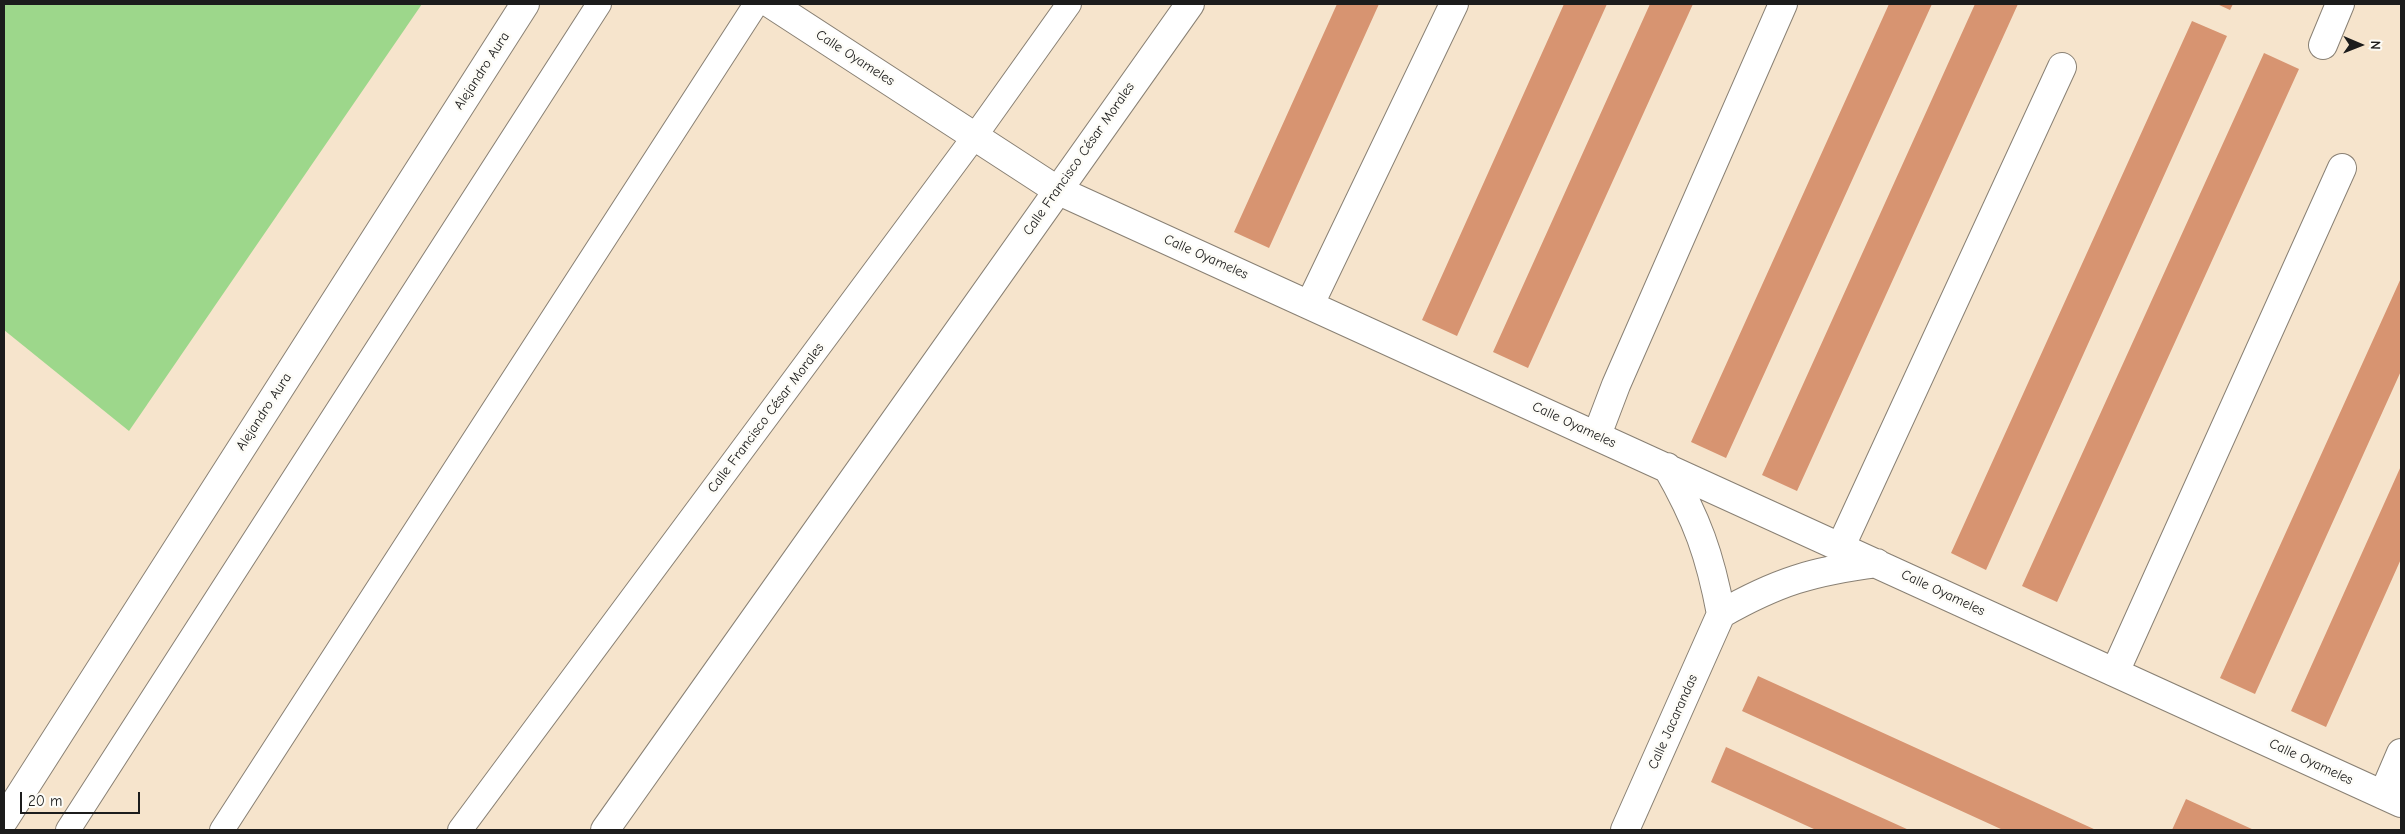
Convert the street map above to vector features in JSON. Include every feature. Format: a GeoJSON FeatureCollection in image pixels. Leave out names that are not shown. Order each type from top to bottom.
{"type":"FeatureCollection","features":[{"type":"Feature","properties":{"kind":"street","name":"Alejandro Aura"},"geometry":{"type":"LineString","coordinates":[[4,820],[525,4]]}},
{"type":"Feature","properties":{"kind":"street","name":"Calle Oyameles"},"geometry":{"type":"LineString","coordinates":[[771,4],[1057,190],[2392,799]]}},
{"type":"Feature","properties":{"kind":"street","name":"Calle Francisco César Morales"},"geometry":{"type":"LineString","coordinates":[[605,830],[1190,4]]}},
{"type":"Feature","properties":{"kind":"street"},"geometry":{"type":"LineString","coordinates":[[1310,304],[1454,4]]}},
{"type":"Feature","properties":{"kind":"street"},"geometry":{"type":"LineString","coordinates":[[1597,435],[1616,386],[1783,4]]}},
{"type":"Feature","properties":{"kind":"street"},"geometry":{"type":"LineString","coordinates":[[2322,45],[2340,4]]}},
{"type":"Feature","properties":{"kind":"street"},"geometry":{"type":"LineString","coordinates":[[1841,546],[2062,67]]}},
{"type":"Feature","properties":{"kind":"street"},"geometry":{"type":"LineString","coordinates":[[2115,672],[2342,168]]}},
{"type":"Feature","properties":{"kind":"street"},"geometry":{"type":"LineString","coordinates":[[1667,467],[1688,504],[1705,543],[1715,578],[1721,614],[1754,595],[1790,580],[1833,568],[1877,563]]}},
{"type":"Feature","properties":{"kind":"street","name":"Calle Jacarandas"},"geometry":{"type":"LineString","coordinates":[[1634,827],[1721,614]]}},
{"type":"Feature","properties":{"kind":"street"},"geometry":{"type":"LineString","coordinates":[[2392,799],[2401,753]]}},
{"type":"Feature","properties":{"kind":"lane"},"geometry":{"type":"LineString","coordinates":[[68,830],[599,4]]}},
{"type":"Feature","properties":{"kind":"lane"},"geometry":{"type":"LineString","coordinates":[[222,830],[756,4]]}},
{"type":"Feature","properties":{"kind":"lane","name":"Calle Francisco César Morales"},"geometry":{"type":"LineString","coordinates":[[460,830],[975,136],[1069,4]]}},
{"type":"Feature","properties":{"kind":"green space"},"geometry":{"type":"Polygon","coordinates":[[[4,4],[422,4],[129,431],[4,330],[4,4]]]}},
{"type":"Feature","properties":{"kind":"building"},"geometry":{"type":"Polygon","coordinates":[[[1337,4],[1379,4],[1269,248],[1234,232],[1337,4]]]}},
{"type":"Feature","properties":{"kind":"building"},"geometry":{"type":"Polygon","coordinates":[[[1564,4],[1607,4],[1457,336],[1422,320],[1564,4]]]}},
{"type":"Feature","properties":{"kind":"building"},"geometry":{"type":"Polygon","coordinates":[[[1650,4],[1693,4],[1528,368],[1493,352],[1650,4]]]}},
{"type":"Feature","properties":{"kind":"building"},"geometry":{"type":"Polygon","coordinates":[[[1889,4],[1932,4],[1726,458],[1691,442],[1889,4]]]}},
{"type":"Feature","properties":{"kind":"building"},"geometry":{"type":"Polygon","coordinates":[[[1975,4],[2018,4],[1797,491],[1762,475],[1975,4]]]}},
{"type":"Feature","properties":{"kind":"building"},"geometry":{"type":"Polygon","coordinates":[[[2217,4],[2233,4],[2230,10],[2217,4]]]}},
{"type":"Feature","properties":{"kind":"building"},"geometry":{"type":"Polygon","coordinates":[[[2192,21],[2227,36],[1986,570],[1951,553],[2192,21]]]}},
{"type":"Feature","properties":{"kind":"building"},"geometry":{"type":"Polygon","coordinates":[[[2264,53],[2299,69],[2057,602],[2022,586],[2264,53]]]}},
{"type":"Feature","properties":{"kind":"building"},"geometry":{"type":"Polygon","coordinates":[[[2401,278],[2401,371],[2255,694],[2220,678],[2401,278]]]}},
{"type":"Feature","properties":{"kind":"building"},"geometry":{"type":"Polygon","coordinates":[[[2401,466],[2401,559],[2326,727],[2291,711],[2401,466]]]}},
{"type":"Feature","properties":{"kind":"building"},"geometry":{"type":"Polygon","coordinates":[[[1758,676],[2096,830],[2003,830],[1742,711],[1758,676]]]}},
{"type":"Feature","properties":{"kind":"building"},"geometry":{"type":"Polygon","coordinates":[[[1726,747],[1909,830],[1816,830],[1711,782],[1726,747]]]}},
{"type":"Feature","properties":{"kind":"building"},"geometry":{"type":"Polygon","coordinates":[[[2186,799],[2254,830],[2172,830],[2186,799]]]}}]}
